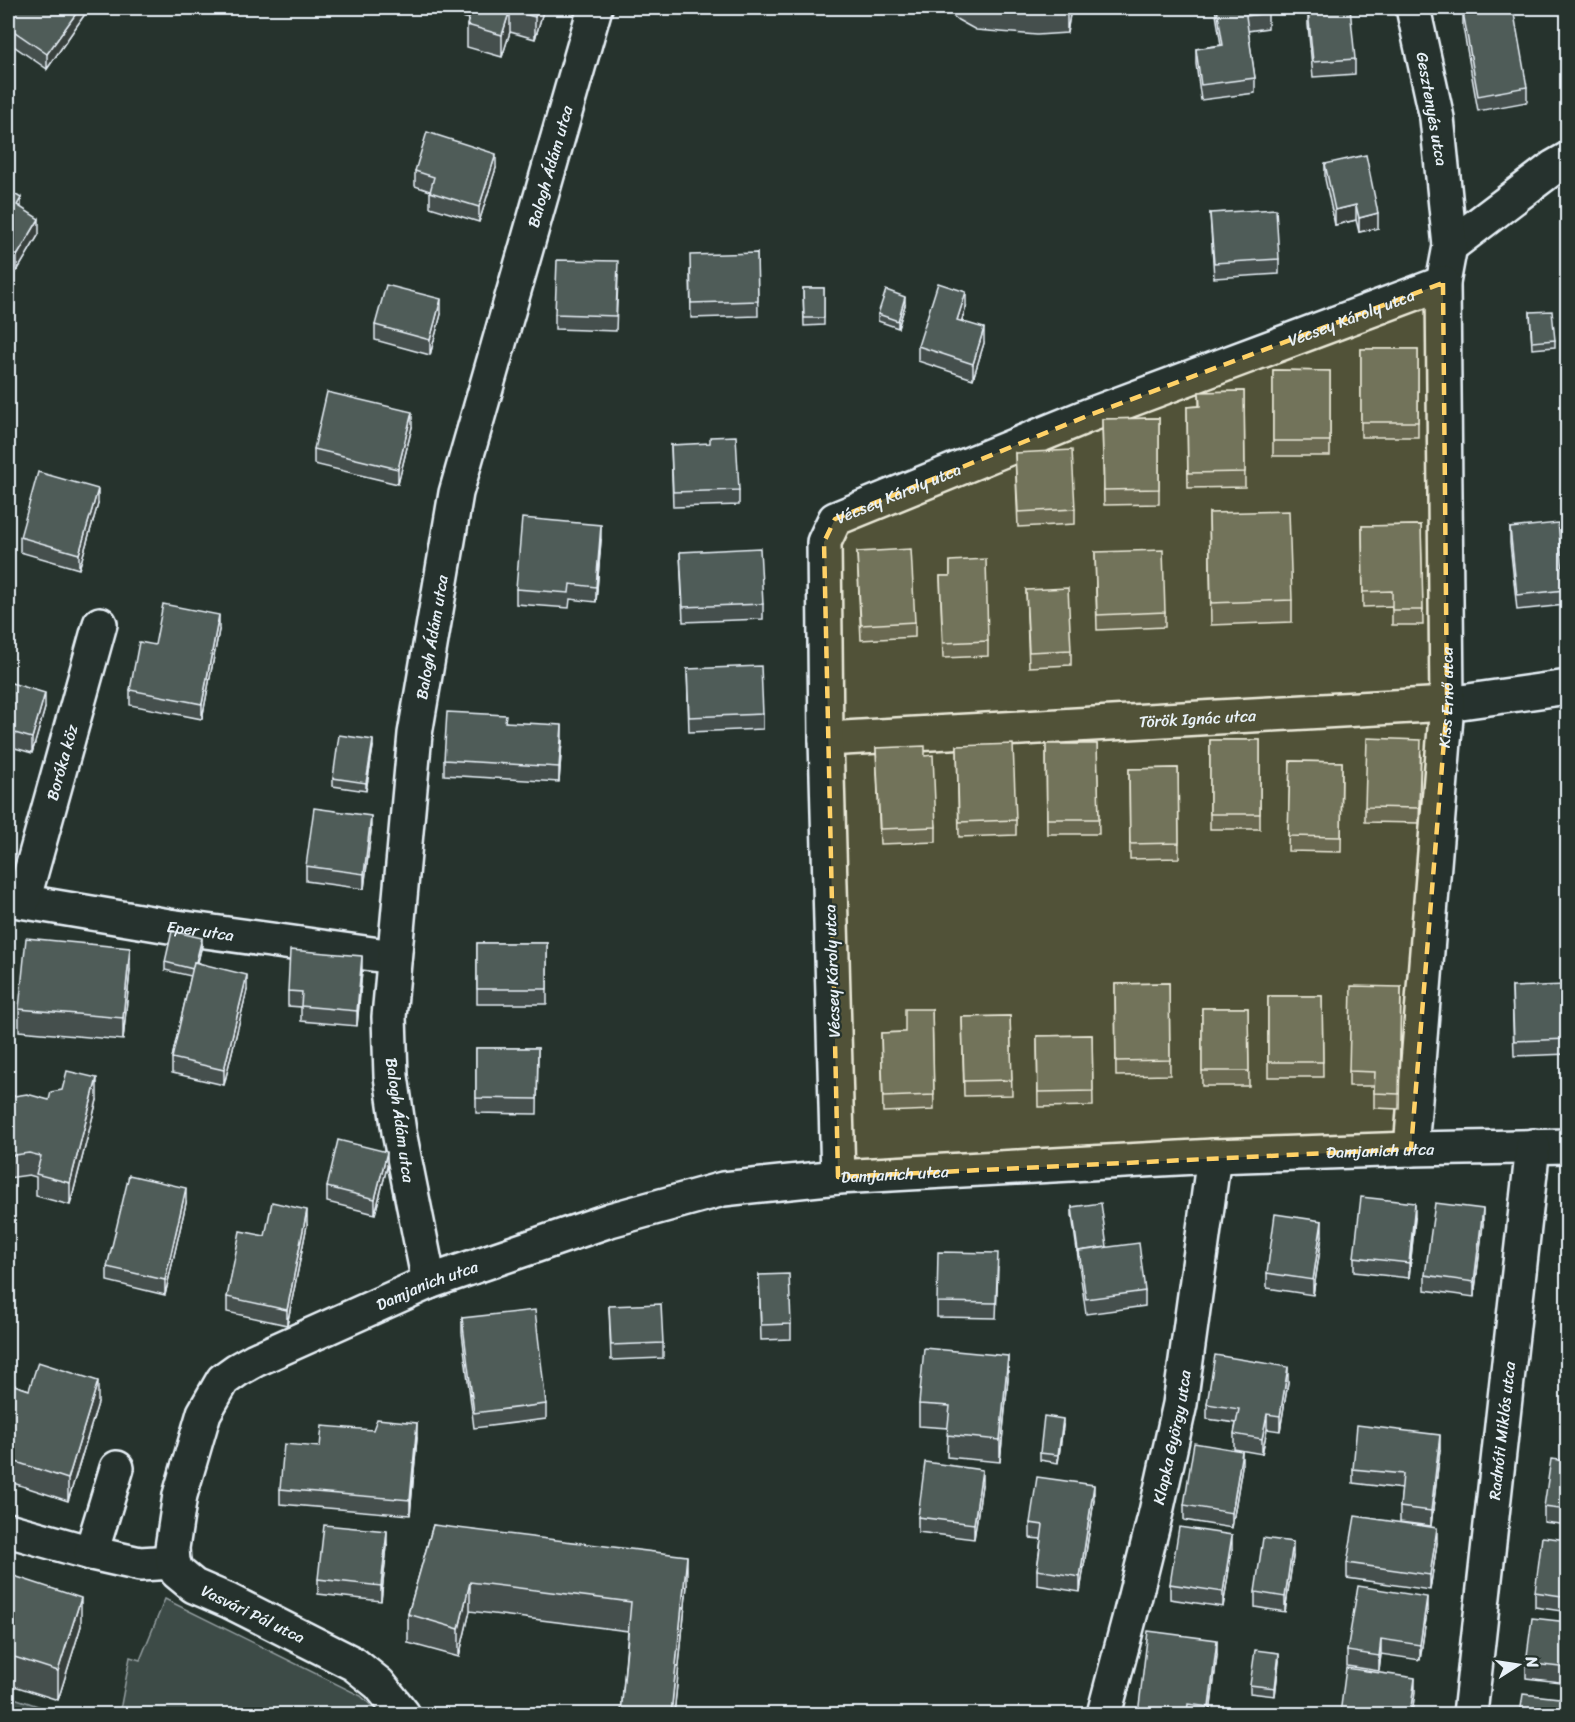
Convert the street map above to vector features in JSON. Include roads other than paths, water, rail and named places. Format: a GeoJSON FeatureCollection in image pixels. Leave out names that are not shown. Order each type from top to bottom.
{"type":"FeatureCollection","features":[{"type":"Feature","properties":{"kind":"street","name":"Balogh Ádám utca"},"geometry":{"type":"LineString","coordinates":[[429,1282],[399,1132],[391,1076],[389,1017],[415,734],[456,493],[595,8]]}},
{"type":"Feature","properties":{"kind":"street","name":"Gesztenyés utca"},"geometry":{"type":"LineString","coordinates":[[1413,8],[1437,118],[1450,246]]}},
{"type":"Feature","properties":{"kind":"street"},"geometry":{"type":"LineString","coordinates":[[1450,246],[1554,167],[1568,159]]}},
{"type":"Feature","properties":{"kind":"street","name":"Kiss Ernő utca"},"geometry":{"type":"LineString","coordinates":[[1411,1149],[1447,704],[1443,283],[1450,246]]}},
{"type":"Feature","properties":{"kind":"street","name":"Vécsey Károly utca"},"geometry":{"type":"LineString","coordinates":[[838,1177],[826,739],[824,542],[835,519],[1087,416],[1443,283]]}},
{"type":"Feature","properties":{"kind":"street","name":"Boróka köz"},"geometry":{"type":"LineString","coordinates":[[15,900],[100,624]]}},
{"type":"Feature","properties":{"kind":"street","name":"Török Ignác utca"},"geometry":{"type":"LineString","coordinates":[[826,739],[1447,704],[1568,687]]}},
{"type":"Feature","properties":{"kind":"street","name":"Eper utca"},"geometry":{"type":"LineString","coordinates":[[15,900],[169,926],[394,957]]}},
{"type":"Feature","properties":{"kind":"street","name":"Radnóti Miklós utca"},"geometry":{"type":"LineString","coordinates":[[1470,1714],[1533,1146]]}},
{"type":"Feature","properties":{"kind":"street","name":"Damjanich utca"},"geometry":{"type":"LineString","coordinates":[[173,1562],[172,1539],[180,1495],[204,1413],[223,1380],[255,1360],[429,1282],[610,1220],[723,1189],[838,1177],[1214,1156],[1568,1146]]}},
{"type":"Feature","properties":{"kind":"street","name":"Klapka György utca"},"geometry":{"type":"LineString","coordinates":[[1104,1714],[1156,1512],[1180,1404],[1214,1156]]}},
{"type":"Feature","properties":{"kind":"street"},"geometry":{"type":"LineString","coordinates":[[91,1552],[117,1468]]}},
{"type":"Feature","properties":{"kind":"street"},"geometry":{"type":"LineString","coordinates":[[8,1530],[140,1564],[173,1562]]}},
{"type":"Feature","properties":{"kind":"street","name":"Vasvári Pál utca"},"geometry":{"type":"LineString","coordinates":[[173,1562],[177,1572],[194,1586],[229,1601],[354,1664],[379,1684],[403,1714]]}}]}
